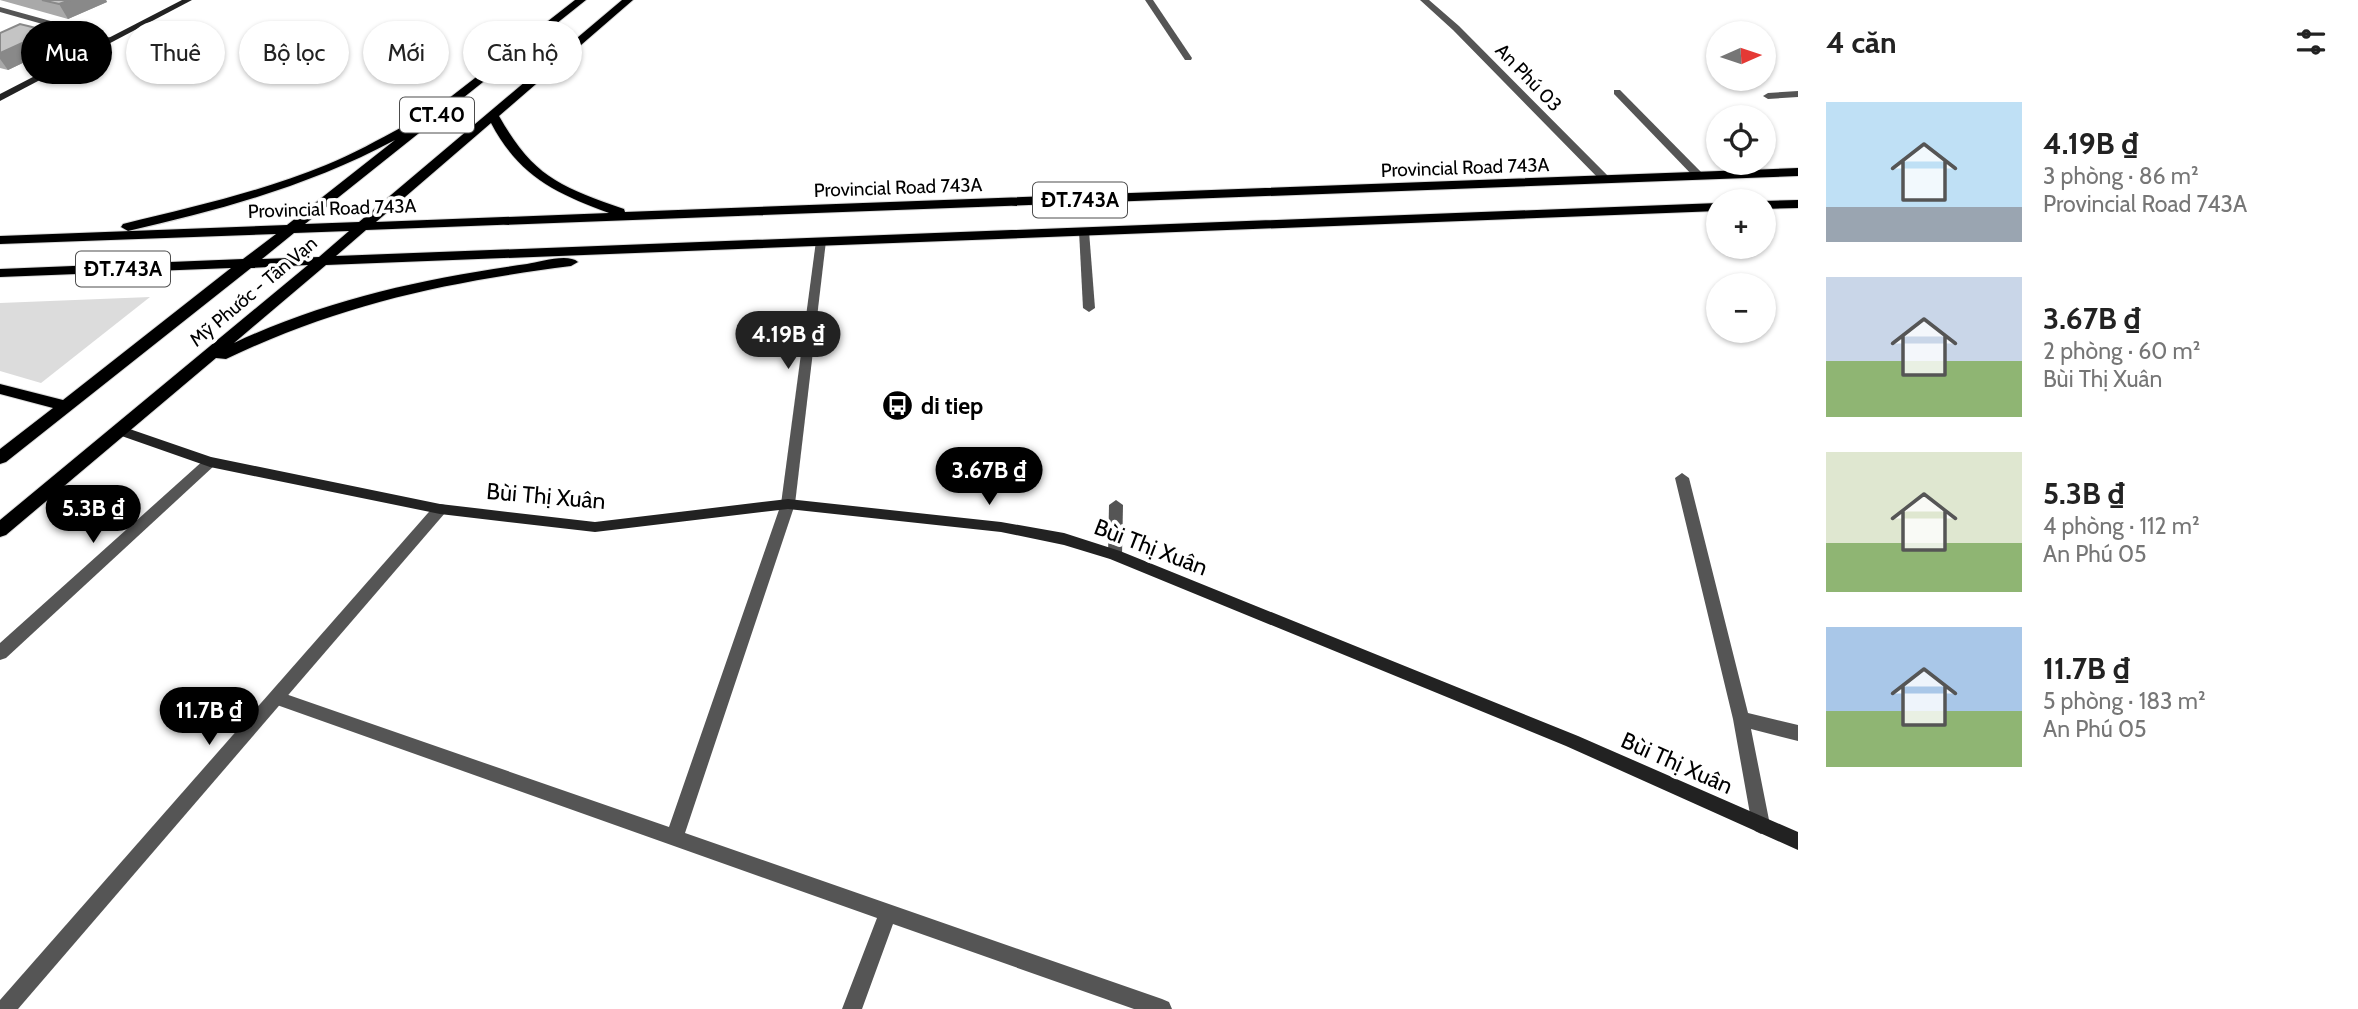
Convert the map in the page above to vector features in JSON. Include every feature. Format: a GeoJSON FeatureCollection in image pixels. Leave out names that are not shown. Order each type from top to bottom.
{"type":"FeatureCollection","features":[{"type":"Feature","properties":{"kind":"main road"},"geometry":{"type":"LineString","coordinates":[[112,38],[188,0]]}},
{"type":"Feature","properties":{"kind":"main road","name":"Mỹ Phước - Tân Vạn"},"geometry":{"type":"LineString","coordinates":[[0,458],[581,0]]}},
{"type":"Feature","properties":{"kind":"main road","name":"Mỹ Phước - Tân Vạn"},"geometry":{"type":"LineString","coordinates":[[0,530],[628,0]]}},
{"type":"Feature","properties":{"kind":"main road"},"geometry":{"type":"LineString","coordinates":[[0,98],[26,84]]}},
{"type":"Feature","properties":{"kind":"main road"},"geometry":{"type":"LineString","coordinates":[[79,237],[172,218],[286,183],[332,167],[442,111]]}},
{"type":"Feature","properties":{"kind":"main road"},"geometry":{"type":"LineString","coordinates":[[492,115],[512,149],[530,168],[556,187],[629,216]]}},
{"type":"Feature","properties":{"kind":"main road","name":"Provincial Road 743A"},"geometry":{"type":"LineString","coordinates":[[0,240],[1798,172]]}},
{"type":"Feature","properties":{"kind":"main road"},"geometry":{"type":"LineString","coordinates":[[1776,205],[1798,204]]}},
{"type":"Feature","properties":{"kind":"main road","name":"ĐT.743A"},"geometry":{"type":"LineString","coordinates":[[0,273],[1706,207]]}},
{"type":"Feature","properties":{"kind":"main road"},"geometry":{"type":"LineString","coordinates":[[198,365],[285,326],[371,298],[471,276],[685,247]]}},
{"type":"Feature","properties":{"kind":"main road"},"geometry":{"type":"LineString","coordinates":[[0,389],[66,406]]}},
{"type":"Feature","properties":{"kind":"main road","name":"Bùi Thị Xuân"},"geometry":{"type":"LineString","coordinates":[[118,430],[210,462],[440,509],[595,527],[788,504],[1001,527],[1064,539],[1115,555],[1572,741],[1798,841]]}},
{"type":"Feature","properties":{"kind":"street"},"geometry":{"type":"LineString","coordinates":[[1149,0],[1188,58]]}},
{"type":"Feature","properties":{"kind":"street","name":"An Phú 03"},"geometry":{"type":"LineString","coordinates":[[1424,0],[1456,28],[1606,180]]}},
{"type":"Feature","properties":{"kind":"street"},"geometry":{"type":"LineString","coordinates":[[0,9],[42,21]]}},
{"type":"Feature","properties":{"kind":"street"},"geometry":{"type":"LineString","coordinates":[[1617,92],[1699,176]]}},
{"type":"Feature","properties":{"kind":"street"},"geometry":{"type":"LineString","coordinates":[[1768,96],[1798,94]]}},
{"type":"Feature","properties":{"kind":"street"},"geometry":{"type":"LineString","coordinates":[[1084,231],[1089,308]]}},
{"type":"Feature","properties":{"kind":"street"},"geometry":{"type":"LineString","coordinates":[[674,838],[788,504],[821,241]]}},
{"type":"Feature","properties":{"kind":"street"},"geometry":{"type":"LineString","coordinates":[[0,653],[210,462]]}},
{"type":"Feature","properties":{"kind":"street"},"geometry":{"type":"LineString","coordinates":[[1682,478],[1741,719],[1761,825]]}},
{"type":"Feature","properties":{"kind":"street"},"geometry":{"type":"LineString","coordinates":[[1115,555],[1116,505]]}},
{"type":"Feature","properties":{"kind":"street"},"geometry":{"type":"LineString","coordinates":[[5,1009],[440,509]]}},
{"type":"Feature","properties":{"kind":"street"},"geometry":{"type":"LineString","coordinates":[[277,698],[1162,1009]]}},
{"type":"Feature","properties":{"kind":"street"},"geometry":{"type":"LineString","coordinates":[[1741,719],[1798,733]]}},
{"type":"Feature","properties":{"kind":"street"},"geometry":{"type":"LineString","coordinates":[[852,1009],[888,913]]}},
{"type":"Feature","properties":{"kind":"shaded area"},"geometry":{"type":"Polygon","coordinates":[[[150,297],[41,383],[0,371],[0,303],[150,297]]]}},
{"type":"Feature","properties":{"kind":"building"},"geometry":{"type":"Polygon","coordinates":[[[42,0],[70,0],[59,4],[42,0]]]}},
{"type":"Feature","properties":{"kind":"building"},"geometry":{"type":"Polygon","coordinates":[[[20,24],[21,43],[0,53],[0,33],[20,24]]]}},
{"type":"Feature","properties":{"kind":"place","name":"di tiep"},"geometry":{"type":"Point","coordinates":[898,406]}}]}
